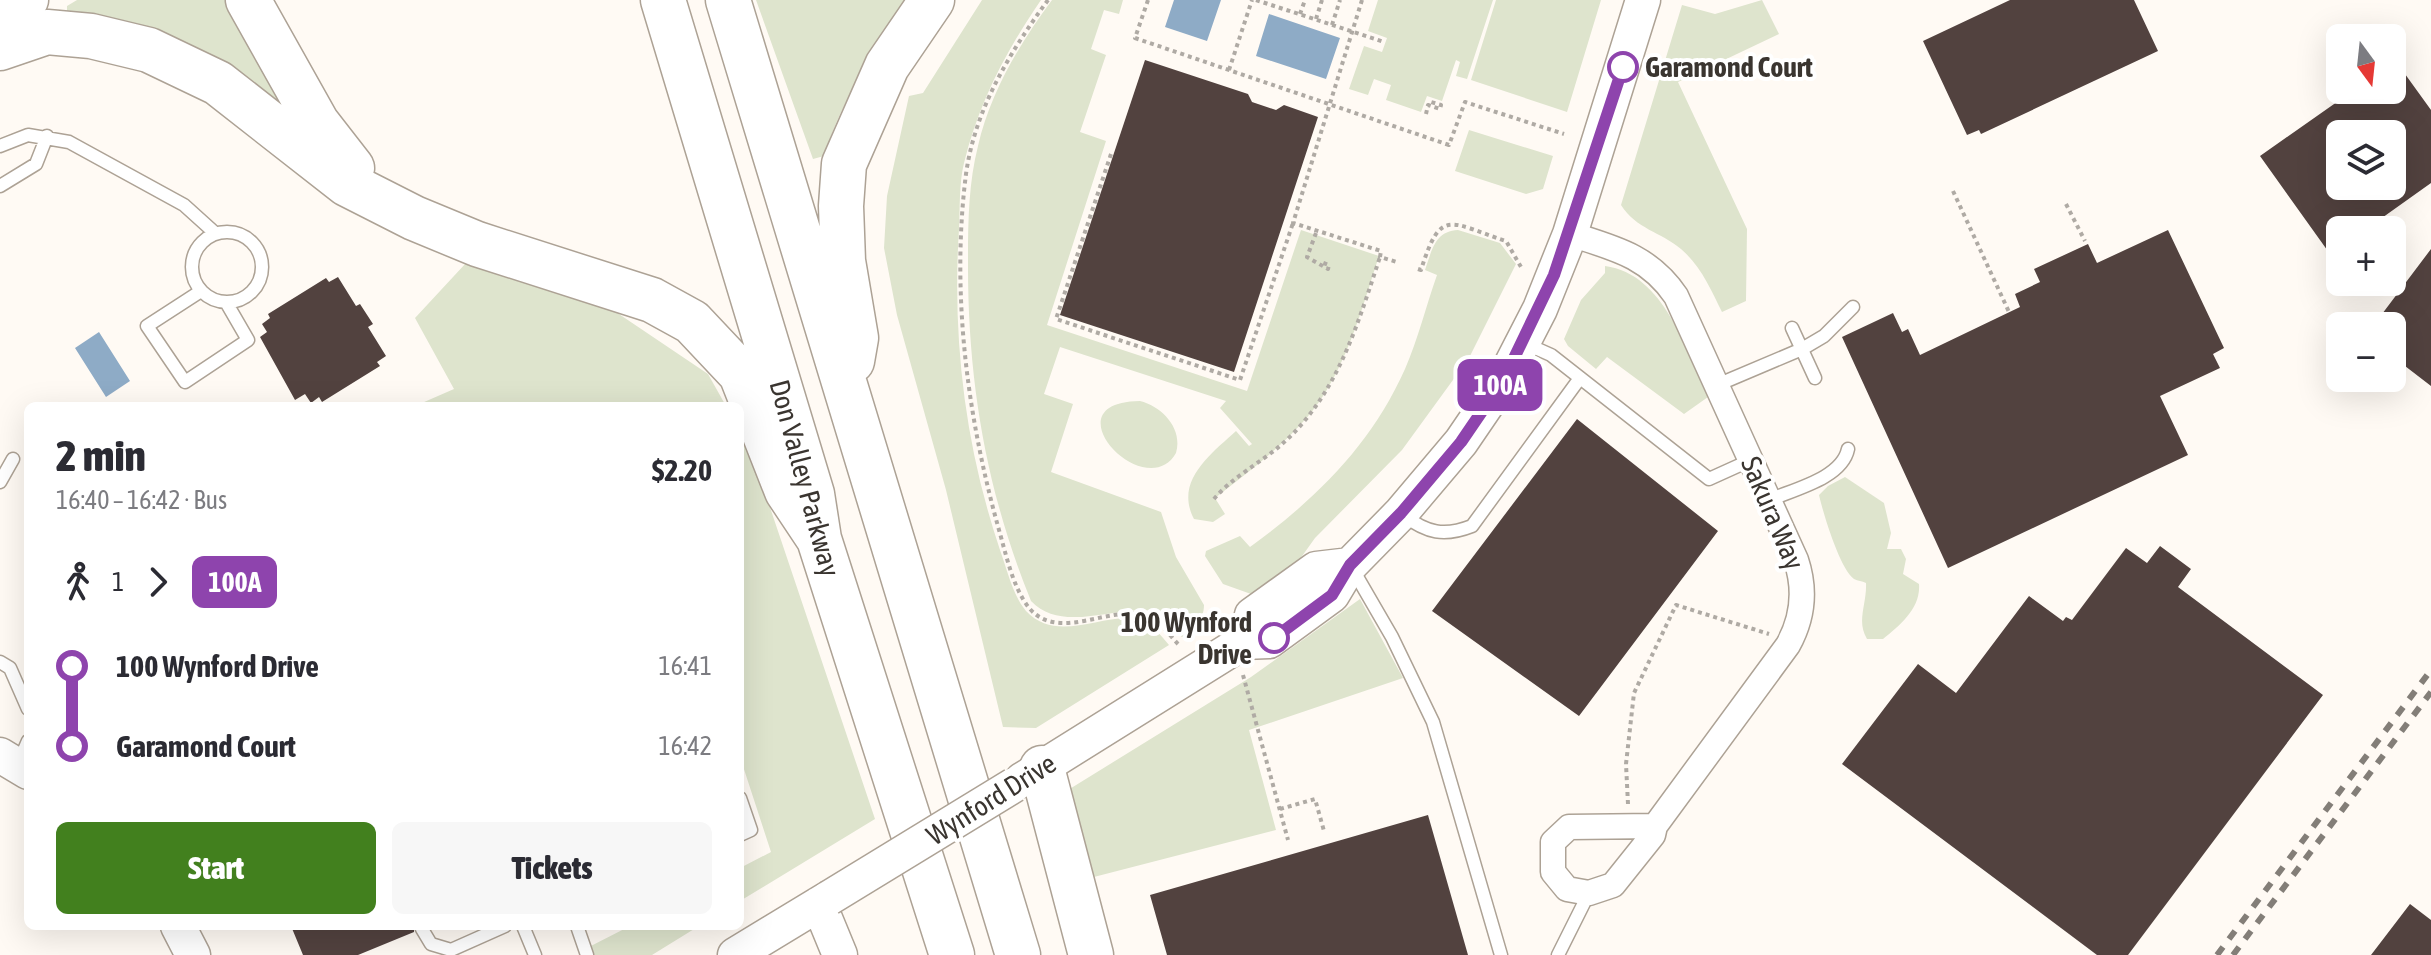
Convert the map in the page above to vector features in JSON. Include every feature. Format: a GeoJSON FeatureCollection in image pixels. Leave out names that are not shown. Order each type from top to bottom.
{"type":"FeatureCollection","features":[{"type":"Feature","properties":{"kind":"highway"},"geometry":{"type":"LineString","coordinates":[[248,0],[317,123],[356,173],[414,218]]}},
{"type":"Feature","properties":{"kind":"highway","name":"Don Valley Parkway"},"geometry":{"type":"LineString","coordinates":[[663,0],[812,494],[819,539],[952,955]]}},
{"type":"Feature","properties":{"kind":"highway"},"geometry":{"type":"LineString","coordinates":[[728,0],[1018,955]]}},
{"type":"Feature","properties":{"kind":"highway"},"geometry":{"type":"LineString","coordinates":[[846,395],[856,338],[843,261],[841,206],[844,164],[887,66],[932,0]]}},
{"type":"Feature","properties":{"kind":"highway"},"geometry":{"type":"LineString","coordinates":[[0,48],[47,32],[91,36],[149,50],[218,83],[347,184],[414,218],[477,244],[652,300],[692,322],[741,374],[787,491],[819,539]]}},
{"type":"Feature","properties":{"kind":"highway"},"geometry":{"type":"LineString","coordinates":[[1028,777],[1091,955]]}},
{"type":"Feature","properties":{"kind":"main road"},"geometry":{"type":"LineString","coordinates":[[0,18],[28,0]]}},
{"type":"Feature","properties":{"kind":"street","name":"Wynford Drive"},"geometry":{"type":"LineString","coordinates":[[735,955],[1246,640],[1269,641],[1302,620],[1332,595],[1350,565],[1401,513],[1461,442],[1524,343],[1570,234],[1643,0]]}},
{"type":"Feature","properties":{"kind":"street","name":"Sakura Way"},"geometry":{"type":"LineString","coordinates":[[1570,234],[1628,251],[1659,274],[1678,301],[1796,560],[1802,586],[1801,612],[1790,641],[1655,826],[1653,835],[1613,885],[1589,893]]}},
{"type":"Feature","properties":{"kind":"street"},"geometry":{"type":"LineString","coordinates":[[1589,893],[1567,889],[1553,872],[1553,842],[1569,827],[1655,826]]}},
{"type":"Feature","properties":{"kind":"street"},"geometry":{"type":"LineString","coordinates":[[824,901],[840,955]]}},
{"type":"Feature","properties":{"kind":"street"},"geometry":{"type":"LineString","coordinates":[[180,930],[193,955]]}},
{"type":"Feature","properties":{"kind":"lane"},"geometry":{"type":"LineString","coordinates":[[0,146],[28,135],[69,142],[184,205],[215,233]]}},
{"type":"Feature","properties":{"kind":"lane"},"geometry":{"type":"LineString","coordinates":[[0,186],[36,164],[47,136]]}},
{"type":"Feature","properties":{"kind":"lane"},"geometry":{"type":"LineString","coordinates":[[201,291],[147,326],[185,382],[248,340],[226,302],[201,291],[192,263],[199,245],[215,233],[226,231],[247,237],[261,255],[261,277],[256,288],[248,296],[226,302]]}},
{"type":"Feature","properties":{"kind":"lane"},"geometry":{"type":"LineString","coordinates":[[1717,385],[1802,349],[1824,336],[1853,307]]}},
{"type":"Feature","properties":{"kind":"lane"},"geometry":{"type":"LineString","coordinates":[[1792,328],[1815,378]]}},
{"type":"Feature","properties":{"kind":"lane"},"geometry":{"type":"LineString","coordinates":[[1524,343],[1551,355],[1709,479],[1751,460]]}},
{"type":"Feature","properties":{"kind":"lane"},"geometry":{"type":"LineString","coordinates":[[1401,513],[1424,531],[1452,534],[1472,526],[1580,378]]}},
{"type":"Feature","properties":{"kind":"lane"},"geometry":{"type":"LineString","coordinates":[[1769,500],[1835,470],[1846,461],[1848,449]]}},
{"type":"Feature","properties":{"kind":"lane"},"geometry":{"type":"LineString","coordinates":[[0,482],[13,459]]}},
{"type":"Feature","properties":{"kind":"lane"},"geometry":{"type":"LineString","coordinates":[[1350,565],[1392,637],[1433,722],[1501,955]]}},
{"type":"Feature","properties":{"kind":"lane"},"geometry":{"type":"LineString","coordinates":[[0,662],[10,668],[24,700]]}},
{"type":"Feature","properties":{"kind":"lane"},"geometry":{"type":"LineString","coordinates":[[744,810],[751,830],[744,833]]}},
{"type":"Feature","properties":{"kind":"lane"},"geometry":{"type":"LineString","coordinates":[[1558,955],[1589,893]]}},
{"type":"Feature","properties":{"kind":"lane"},"geometry":{"type":"LineString","coordinates":[[423,930],[431,944],[451,950],[496,930]]}},
{"type":"Feature","properties":{"kind":"lane"},"geometry":{"type":"LineString","coordinates":[[525,930],[535,955]]}},
{"type":"Feature","properties":{"kind":"lane"},"geometry":{"type":"LineString","coordinates":[[578,930],[587,955]]}},
{"type":"Feature","properties":{"kind":"path"},"geometry":{"type":"LineString","coordinates":[[1048,0],[1015,45],[982,112],[966,173],[963,324],[966,370],[985,481],[1021,595],[1032,611],[1048,619],[1071,622],[1137,614],[1150,617],[1179,645]]}},
{"type":"Feature","properties":{"kind":"path"},"geometry":{"type":"LineString","coordinates":[[1148,0],[1135,38],[1449,145],[1465,102],[1564,134]]}},
{"type":"Feature","properties":{"kind":"path"},"geometry":{"type":"LineString","coordinates":[[1229,70],[1254,0],[1273,2],[1286,10],[1384,42]]}},
{"type":"Feature","properties":{"kind":"path"},"geometry":{"type":"LineString","coordinates":[[1286,10],[1289,0]]}},
{"type":"Feature","properties":{"kind":"path"},"geometry":{"type":"LineString","coordinates":[[1300,14],[1305,0]]}},
{"type":"Feature","properties":{"kind":"path"},"geometry":{"type":"LineString","coordinates":[[1316,19],[1322,0]]}},
{"type":"Feature","properties":{"kind":"path"},"geometry":{"type":"LineString","coordinates":[[1332,25],[1340,0]]}},
{"type":"Feature","properties":{"kind":"path"},"geometry":{"type":"LineString","coordinates":[[1111,154],[1056,319],[1240,380],[1293,223],[1362,0]]}},
{"type":"Feature","properties":{"kind":"path"},"geometry":{"type":"LineString","coordinates":[[1426,114],[1428,105],[1440,109],[1441,105],[1431,102]]}},
{"type":"Feature","properties":{"kind":"path"},"geometry":{"type":"LineString","coordinates":[[1953,191],[2009,312]]}},
{"type":"Feature","properties":{"kind":"path"},"geometry":{"type":"LineString","coordinates":[[2066,204],[2085,241]]}},
{"type":"Feature","properties":{"kind":"path"},"geometry":{"type":"LineString","coordinates":[[1214,499],[1283,444],[1326,395],[1353,340],[1380,257],[1381,251],[1293,223]]}},
{"type":"Feature","properties":{"kind":"path"},"geometry":{"type":"LineString","coordinates":[[1418,269],[1421,270],[1432,235],[1441,226],[1454,224],[1506,241],[1521,267]]}},
{"type":"Feature","properties":{"kind":"path"},"geometry":{"type":"LineString","coordinates":[[1316,233],[1307,257],[1328,269],[1329,265],[1321,262]]}},
{"type":"Feature","properties":{"kind":"path"},"geometry":{"type":"LineString","coordinates":[[1380,257],[1397,262]]}},
{"type":"Feature","properties":{"kind":"path"},"geometry":{"type":"LineString","coordinates":[[1630,827],[1626,764],[1634,693],[1676,605],[1790,641]]}},
{"type":"Feature","properties":{"kind":"path"},"geometry":{"type":"LineString","coordinates":[[1243,675],[1288,840]]}},
{"type":"Feature","properties":{"kind":"path"},"geometry":{"type":"LineString","coordinates":[[1280,809],[1315,799],[1324,831]]}},
{"type":"Feature","properties":{"kind":"green space"},"geometry":{"type":"Polygon","coordinates":[[[77,0],[230,0],[304,120],[67,16],[67,6],[77,0]]]}},
{"type":"Feature","properties":{"kind":"green space"},"geometry":{"type":"Polygon","coordinates":[[[756,0],[907,0],[850,95],[824,156],[813,159],[756,0]]]}},
{"type":"Feature","properties":{"kind":"green space"},"geometry":{"type":"Polygon","coordinates":[[[982,0],[1041,0],[1016,38],[986,98],[970,141],[961,179],[957,270],[960,351],[970,431],[988,511],[1014,590],[1021,605],[1038,621],[1065,626],[1137,619],[1151,626],[1169,645],[1036,728],[1003,727],[946,490],[897,315],[884,248],[887,196],[909,96],[923,93],[982,0]]]}},
{"type":"Feature","properties":{"kind":"green space"},"geometry":{"type":"Polygon","coordinates":[[[1052,0],[1123,0],[1119,14],[1104,10],[1091,49],[1106,55],[1080,132],[1106,141],[1047,325],[1247,391],[1301,230],[1379,256],[1350,343],[1325,393],[1289,437],[1215,498],[1225,514],[1213,522],[1194,519],[1189,505],[1189,492],[1198,469],[1236,431],[1249,446],[1252,444],[1220,408],[1226,401],[1060,347],[1044,394],[1073,404],[1051,472],[1161,512],[1176,557],[1204,605],[1198,624],[1182,637],[1154,611],[1058,616],[1044,611],[1031,601],[1003,520],[983,437],[976,396],[969,311],[972,176],[983,126],[998,88],[1052,0]]]}},
{"type":"Feature","properties":{"kind":"green space"},"geometry":{"type":"Polygon","coordinates":[[[1378,0],[1493,0],[1467,79],[1456,76],[1460,62],[1456,60],[1442,101],[1427,96],[1421,112],[1386,100],[1391,85],[1374,79],[1368,95],[1349,89],[1364,46],[1382,52],[1387,38],[1368,31],[1378,0]]]}},
{"type":"Feature","properties":{"kind":"green space"},"geometry":{"type":"Polygon","coordinates":[[[1496,0],[1601,0],[1567,112],[1471,80],[1496,0]]]}},
{"type":"Feature","properties":{"kind":"green space"},"geometry":{"type":"Polygon","coordinates":[[[1762,0],[1779,34],[1678,82],[1747,229],[1746,301],[1722,312],[1705,279],[1688,256],[1673,243],[1634,220],[1621,205],[1682,5],[1715,14],[1762,0]]]}},
{"type":"Feature","properties":{"kind":"green space"},"geometry":{"type":"Polygon","coordinates":[[[1469,130],[1553,156],[1543,189],[1526,194],[1455,171],[1469,130]]]}},
{"type":"Feature","properties":{"kind":"green space"},"geometry":{"type":"Polygon","coordinates":[[[1458,230],[1500,243],[1516,264],[1469,358],[1402,450],[1315,538],[1300,559],[1251,594],[1223,584],[1205,556],[1206,551],[1240,536],[1250,547],[1274,529],[1340,468],[1376,422],[1405,369],[1418,334],[1437,275],[1425,270],[1432,249],[1444,234],[1458,230]]]}},
{"type":"Feature","properties":{"kind":"green space"},"geometry":{"type":"Polygon","coordinates":[[[466,263],[610,308],[708,374],[724,402],[424,402],[454,389],[415,318],[466,263]]]}},
{"type":"Feature","properties":{"kind":"green space"},"geometry":{"type":"Polygon","coordinates":[[[1605,266],[1626,272],[1643,283],[1671,317],[1682,337],[1708,397],[1684,414],[1607,357],[1596,369],[1564,339],[1581,300],[1605,273],[1605,266]]]}},
{"type":"Feature","properties":{"kind":"green space"},"geometry":{"type":"Polygon","coordinates":[[[1140,401],[1163,414],[1177,436],[1176,453],[1162,466],[1144,467],[1127,460],[1112,447],[1102,432],[1102,417],[1113,406],[1140,401]]]}},
{"type":"Feature","properties":{"kind":"green space"},"geometry":{"type":"Polygon","coordinates":[[[744,439],[751,451],[875,819],[744,899],[744,866],[771,852],[744,769],[744,439]]]}},
{"type":"Feature","properties":{"kind":"green space"},"geometry":{"type":"Polygon","coordinates":[[[1845,477],[1884,503],[1891,533],[1887,549],[1901,549],[1906,559],[1903,574],[1919,584],[1913,608],[1883,639],[1867,639],[1862,626],[1866,583],[1854,579],[1843,564],[1819,495],[1845,477]]]}},
{"type":"Feature","properties":{"kind":"green space"},"geometry":{"type":"Polygon","coordinates":[[[1360,599],[1403,678],[1249,730],[1276,830],[1090,878],[1068,790],[1251,677],[1360,599]]]}},
{"type":"Feature","properties":{"kind":"green space"},"geometry":{"type":"Polygon","coordinates":[[[622,930],[693,930],[652,955],[587,955],[585,949],[622,930]]]}},
{"type":"Feature","properties":{"kind":"water"},"geometry":{"type":"Polygon","coordinates":[[[1174,0],[1221,0],[1207,41],[1165,27],[1174,0]]]}},
{"type":"Feature","properties":{"kind":"water"},"geometry":{"type":"Polygon","coordinates":[[[1269,14],[1340,38],[1326,79],[1256,56],[1269,14]]]}},
{"type":"Feature","properties":{"kind":"water"},"geometry":{"type":"Polygon","coordinates":[[[99,332],[130,381],[106,397],[75,348],[99,332]]]}},
{"type":"Feature","properties":{"kind":"building"},"geometry":{"type":"Polygon","coordinates":[[[2010,0],[2134,0],[2158,51],[1981,134],[1979,130],[1967,135],[1923,41],[2010,0]]]}},
{"type":"Feature","properties":{"kind":"building"},"geometry":{"type":"Polygon","coordinates":[[[1145,60],[1248,94],[1252,102],[1276,110],[1284,105],[1318,117],[1234,372],[1060,315],[1145,60]]]}},
{"type":"Feature","properties":{"kind":"building"},"geometry":{"type":"Polygon","coordinates":[[[2406,75],[2431,110],[2431,183],[2385,216],[2326,216],[2326,248],[2260,156],[2334,104],[2406,104],[2406,75]]]}},
{"type":"Feature","properties":{"kind":"building"},"geometry":{"type":"Polygon","coordinates":[[[2168,230],[2224,348],[2213,354],[2220,368],[2160,396],[2188,455],[1948,568],[1842,337],[1893,313],[1902,332],[1908,329],[1920,355],[2020,307],[2015,294],[2040,282],[2034,269],[2088,244],[2097,263],[2168,230]]]}},
{"type":"Feature","properties":{"kind":"building"},"geometry":{"type":"Polygon","coordinates":[[[2431,249],[2431,386],[2406,367],[2406,312],[2384,312],[2396,296],[2406,296],[2406,282],[2431,249]]]}},
{"type":"Feature","properties":{"kind":"building"},"geometry":{"type":"Polygon","coordinates":[[[338,277],[356,306],[360,304],[373,324],[368,327],[386,356],[377,362],[380,366],[322,402],[319,397],[310,402],[305,394],[295,400],[260,337],[267,332],[262,324],[270,318],[268,314],[326,278],[329,282],[338,277]]]}},
{"type":"Feature","properties":{"kind":"building"},"geometry":{"type":"Polygon","coordinates":[[[1577,419],[1718,531],[1579,716],[1432,611],[1577,419]]]}},
{"type":"Feature","properties":{"kind":"building"},"geometry":{"type":"Polygon","coordinates":[[[2160,546],[2191,569],[2178,587],[2323,695],[2128,955],[2097,955],[1842,764],[1918,664],[1956,693],[2029,596],[2063,621],[2066,617],[2072,620],[2126,548],[2147,563],[2160,546]]]}},
{"type":"Feature","properties":{"kind":"building"},"geometry":{"type":"Polygon","coordinates":[[[1428,815],[1468,955],[1167,955],[1150,895],[1428,815]]]}},
{"type":"Feature","properties":{"kind":"building"},"geometry":{"type":"Polygon","coordinates":[[[2410,904],[2431,920],[2431,955],[2371,955],[2410,904]]]}},
{"type":"Feature","properties":{"kind":"building"},"geometry":{"type":"Polygon","coordinates":[[[293,930],[414,930],[358,955],[303,955],[293,930]]]}},
{"type":"Feature","properties":{"kind":"railway"},"geometry":{"type":"LineString","coordinates":[[2217,955],[2431,670]]}},
{"type":"Feature","properties":{"kind":"railway"},"geometry":{"type":"LineString","coordinates":[[2233,955],[2431,692]]}},
{"type":"Feature","properties":{"kind":"bus line","name":"100A"},"geometry":{"type":"LineString","coordinates":[[1274,638],[1332,595],[1350,565],[1401,513],[1461,442],[1504,379],[1524,343],[1554,275],[1579,208],[1623,67]]}},
{"type":"Feature","properties":{"kind":"place","name":"Garamond Court"},"geometry":{"type":"Point","coordinates":[1623,67]}},
{"type":"Feature","properties":{"kind":"place","name":"100 Wynford Drive"},"geometry":{"type":"Point","coordinates":[1274,638]}}]}
